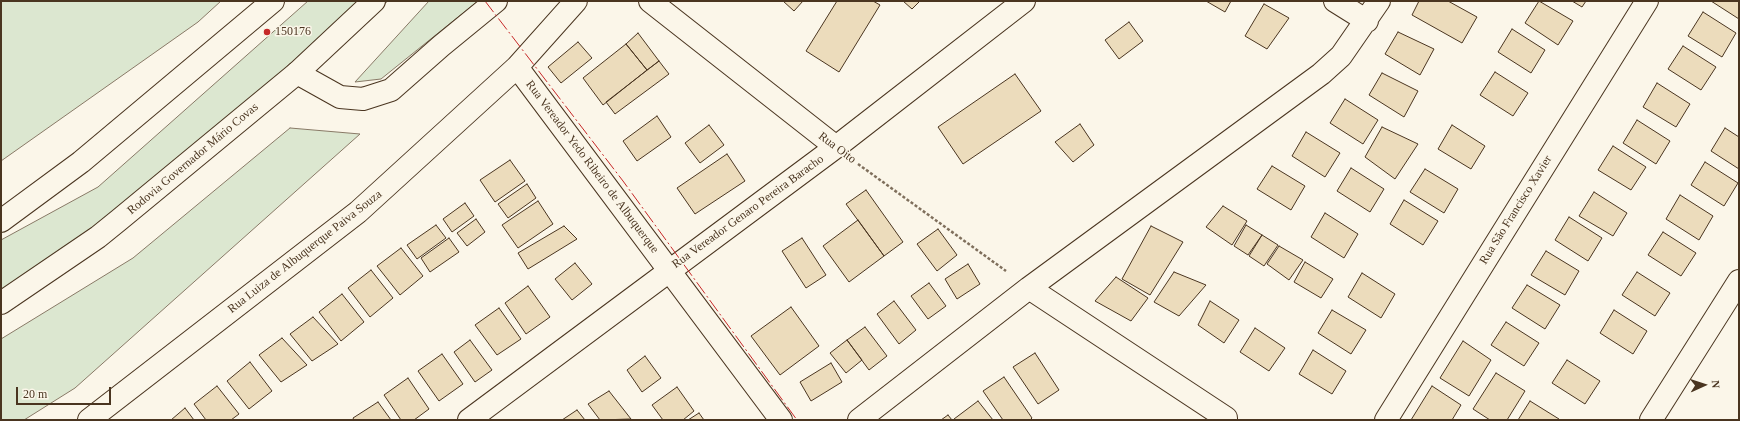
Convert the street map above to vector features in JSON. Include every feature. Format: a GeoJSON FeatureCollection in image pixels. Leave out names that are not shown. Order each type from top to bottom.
{"type":"FeatureCollection","features":[{"type":"Feature","properties":{"kind":"main road"},"geometry":{"type":"LineString","coordinates":[[1,221],[81,162],[273,1]]}},
{"type":"Feature","properties":{"kind":"main road","name":"Rodovia Governador Mário Covas"},"geometry":{"type":"LineString","coordinates":[[1,302],[103,233],[297,72],[374,1]]}},
{"type":"Feature","properties":{"kind":"main road"},"geometry":{"type":"LineString","coordinates":[[297,72],[340,97],[364,99],[391,90],[441,46],[496,1]]}},
{"type":"Feature","properties":{"kind":"main road","name":"Rua Luiza de Albuquerque Paiva Souza"},"geometry":{"type":"LineString","coordinates":[[89,420],[358,212],[517,67],[576,1]]}},
{"type":"Feature","properties":{"kind":"main road","name":"Rua Oito"},"geometry":{"type":"LineString","coordinates":[[650,1],[836,147]]}},
{"type":"Feature","properties":{"kind":"main road","name":"Rua Vereador Genaro Pereira Baracho"},"geometry":{"type":"LineString","coordinates":[[469,420],[836,147],[1024,1]]}},
{"type":"Feature","properties":{"kind":"main road"},"geometry":{"type":"LineString","coordinates":[[1335,1],[1367,21]]}},
{"type":"Feature","properties":{"kind":"main road"},"geometry":{"type":"LineString","coordinates":[[859,420],[1029,288],[1321,74],[1341,56],[1367,21],[1379,1]]}},
{"type":"Feature","properties":{"kind":"main road","name":"Rua São Francisco Xavier"},"geometry":{"type":"LineString","coordinates":[[1386,420],[1647,1]]}},
{"type":"Feature","properties":{"kind":"main road","name":"Rua Vereador Yedo Ribeiro de Albuquerque"},"geometry":{"type":"LineString","coordinates":[[517,67],[781,420]]}},
{"type":"Feature","properties":{"kind":"main road"},"geometry":{"type":"LineString","coordinates":[[1651,420],[1739,281]]}},
{"type":"Feature","properties":{"kind":"main road"},"geometry":{"type":"LineString","coordinates":[[1029,288],[1226,418],[1226,420]]}},
{"type":"Feature","properties":{"kind":"path","name":"Rua Oito"},"geometry":{"type":"LineString","coordinates":[[836,147],[1029,288]]}},
{"type":"Feature","properties":{"kind":"green space"},"geometry":{"type":"Polygon","coordinates":[[[1,1],[221,1],[198,22],[1,161],[1,1]]]}},
{"type":"Feature","properties":{"kind":"green space"},"geometry":{"type":"Polygon","coordinates":[[[308,1],[388,1],[1,299],[1,240],[98,187],[308,1]]]}},
{"type":"Feature","properties":{"kind":"green space"},"geometry":{"type":"Polygon","coordinates":[[[429,1],[478,1],[381,79],[355,82],[429,1]]]}},
{"type":"Feature","properties":{"kind":"green space"},"geometry":{"type":"Polygon","coordinates":[[[290,128],[360,134],[75,388],[24,420],[1,420],[1,339],[133,258],[290,128]]]}},
{"type":"Feature","properties":{"kind":"building"},"geometry":{"type":"Polygon","coordinates":[[[783,1],[803,1],[794,11],[783,1]]]}},
{"type":"Feature","properties":{"kind":"building"},"geometry":{"type":"Polygon","coordinates":[[[837,1],[873,1],[880,5],[839,72],[806,51],[837,1]]]}},
{"type":"Feature","properties":{"kind":"building"},"geometry":{"type":"Polygon","coordinates":[[[903,1],[920,1],[912,9],[903,1]]]}},
{"type":"Feature","properties":{"kind":"building"},"geometry":{"type":"Polygon","coordinates":[[[1206,1],[1231,1],[1225,12],[1206,1]]]}},
{"type":"Feature","properties":{"kind":"building"},"geometry":{"type":"Polygon","coordinates":[[[1419,1],[1448,1],[1477,17],[1462,43],[1412,15],[1419,1]]]}},
{"type":"Feature","properties":{"kind":"building"},"geometry":{"type":"Polygon","coordinates":[[[1539,1],[1573,21],[1558,45],[1525,23],[1539,1]]]}},
{"type":"Feature","properties":{"kind":"building"},"geometry":{"type":"Polygon","coordinates":[[[1572,1],[1586,1],[1582,7],[1572,1]]]}},
{"type":"Feature","properties":{"kind":"building"},"geometry":{"type":"Polygon","coordinates":[[[1711,1],[1739,1],[1739,19],[1711,1]]]}},
{"type":"Feature","properties":{"kind":"building"},"geometry":{"type":"Polygon","coordinates":[[[1264,4],[1289,18],[1267,49],[1245,36],[1264,4]]]}},
{"type":"Feature","properties":{"kind":"building"},"geometry":{"type":"Polygon","coordinates":[[[1703,12],[1736,33],[1722,57],[1688,36],[1703,12]]]}},
{"type":"Feature","properties":{"kind":"building"},"geometry":{"type":"Polygon","coordinates":[[[1129,22],[1143,41],[1119,59],[1105,40],[1129,22]]]}},
{"type":"Feature","properties":{"kind":"building"},"geometry":{"type":"Polygon","coordinates":[[[1512,29],[1545,50],[1531,73],[1498,52],[1512,29]]]}},
{"type":"Feature","properties":{"kind":"building"},"geometry":{"type":"Polygon","coordinates":[[[1398,32],[1434,49],[1420,75],[1385,54],[1398,32]]]}},
{"type":"Feature","properties":{"kind":"building"},"geometry":{"type":"Polygon","coordinates":[[[638,33],[659,61],[647,70],[626,44],[638,33]]]}},
{"type":"Feature","properties":{"kind":"building"},"geometry":{"type":"Polygon","coordinates":[[[578,42],[592,58],[561,83],[548,67],[578,42]]]}},
{"type":"Feature","properties":{"kind":"building"},"geometry":{"type":"Polygon","coordinates":[[[626,44],[647,70],[603,105],[583,78],[626,44]]]}},
{"type":"Feature","properties":{"kind":"building"},"geometry":{"type":"Polygon","coordinates":[[[1683,46],[1716,67],[1701,90],[1668,69],[1683,46]]]}},
{"type":"Feature","properties":{"kind":"building"},"geometry":{"type":"Polygon","coordinates":[[[659,61],[669,74],[615,114],[606,102],[659,61]]]}},
{"type":"Feature","properties":{"kind":"building"},"geometry":{"type":"Polygon","coordinates":[[[1495,72],[1528,93],[1513,116],[1480,95],[1495,72]]]}},
{"type":"Feature","properties":{"kind":"building"},"geometry":{"type":"Polygon","coordinates":[[[1382,73],[1418,91],[1404,117],[1369,95],[1382,73]]]}},
{"type":"Feature","properties":{"kind":"building"},"geometry":{"type":"Polygon","coordinates":[[[1015,74],[1041,111],[963,164],[938,127],[1015,74]]]}},
{"type":"Feature","properties":{"kind":"building"},"geometry":{"type":"Polygon","coordinates":[[[1657,83],[1690,104],[1676,127],[1643,107],[1657,83]]]}},
{"type":"Feature","properties":{"kind":"building"},"geometry":{"type":"Polygon","coordinates":[[[1345,99],[1378,120],[1363,144],[1330,123],[1345,99]]]}},
{"type":"Feature","properties":{"kind":"building"},"geometry":{"type":"Polygon","coordinates":[[[657,116],[671,137],[637,161],[623,141],[657,116]]]}},
{"type":"Feature","properties":{"kind":"building"},"geometry":{"type":"Polygon","coordinates":[[[1637,120],[1670,141],[1656,164],[1623,143],[1637,120]]]}},
{"type":"Feature","properties":{"kind":"building"},"geometry":{"type":"Polygon","coordinates":[[[1080,124],[1094,145],[1073,162],[1055,142],[1080,124]]]}},
{"type":"Feature","properties":{"kind":"building"},"geometry":{"type":"Polygon","coordinates":[[[709,125],[724,145],[700,163],[685,143],[709,125]]]}},
{"type":"Feature","properties":{"kind":"building"},"geometry":{"type":"Polygon","coordinates":[[[1452,125],[1485,146],[1471,169],[1438,149],[1452,125]]]}},
{"type":"Feature","properties":{"kind":"building"},"geometry":{"type":"Polygon","coordinates":[[[1382,127],[1418,144],[1395,179],[1365,157],[1382,127]]]}},
{"type":"Feature","properties":{"kind":"building"},"geometry":{"type":"Polygon","coordinates":[[[1725,128],[1739,137],[1739,169],[1711,151],[1725,128]]]}},
{"type":"Feature","properties":{"kind":"building"},"geometry":{"type":"Polygon","coordinates":[[[1306,132],[1340,153],[1325,177],[1292,156],[1306,132]]]}},
{"type":"Feature","properties":{"kind":"building"},"geometry":{"type":"Polygon","coordinates":[[[1613,146],[1646,167],[1631,190],[1598,170],[1613,146]]]}},
{"type":"Feature","properties":{"kind":"building"},"geometry":{"type":"Polygon","coordinates":[[[727,154],[745,181],[695,214],[677,188],[727,154]]]}},
{"type":"Feature","properties":{"kind":"building"},"geometry":{"type":"Polygon","coordinates":[[[510,160],[525,181],[495,202],[480,180],[510,160]]]}},
{"type":"Feature","properties":{"kind":"building"},"geometry":{"type":"Polygon","coordinates":[[[1705,162],[1738,183],[1724,206],[1691,185],[1705,162]]]}},
{"type":"Feature","properties":{"kind":"building"},"geometry":{"type":"Polygon","coordinates":[[[1272,166],[1305,186],[1291,210],[1257,189],[1272,166]]]}},
{"type":"Feature","properties":{"kind":"building"},"geometry":{"type":"Polygon","coordinates":[[[1351,168],[1384,189],[1370,212],[1337,191],[1351,168]]]}},
{"type":"Feature","properties":{"kind":"building"},"geometry":{"type":"Polygon","coordinates":[[[1425,169],[1458,189],[1444,213],[1410,192],[1425,169]]]}},
{"type":"Feature","properties":{"kind":"building"},"geometry":{"type":"Polygon","coordinates":[[[527,184],[536,198],[508,218],[498,204],[527,184]]]}},
{"type":"Feature","properties":{"kind":"building"},"geometry":{"type":"Polygon","coordinates":[[[866,190],[903,242],[884,256],[846,204],[866,190]]]}},
{"type":"Feature","properties":{"kind":"building"},"geometry":{"type":"Polygon","coordinates":[[[1594,192],[1627,213],[1613,236],[1579,216],[1594,192]]]}},
{"type":"Feature","properties":{"kind":"building"},"geometry":{"type":"Polygon","coordinates":[[[1680,195],[1713,216],[1699,240],[1666,219],[1680,195]]]}},
{"type":"Feature","properties":{"kind":"building"},"geometry":{"type":"Polygon","coordinates":[[[1404,200],[1438,221],[1423,245],[1390,224],[1404,200]]]}},
{"type":"Feature","properties":{"kind":"building"},"geometry":{"type":"Polygon","coordinates":[[[538,201],[553,224],[518,248],[502,225],[538,201]]]}},
{"type":"Feature","properties":{"kind":"building"},"geometry":{"type":"Polygon","coordinates":[[[465,203],[474,216],[452,232],[443,219],[465,203]]]}},
{"type":"Feature","properties":{"kind":"building"},"geometry":{"type":"Polygon","coordinates":[[[1223,206],[1247,221],[1232,245],[1206,227],[1223,206]]]}},
{"type":"Feature","properties":{"kind":"building"},"geometry":{"type":"Polygon","coordinates":[[[1325,213],[1358,234],[1344,258],[1311,237],[1325,213]]]}},
{"type":"Feature","properties":{"kind":"building"},"geometry":{"type":"Polygon","coordinates":[[[1569,217],[1602,238],[1588,261],[1555,240],[1569,217]]]}},
{"type":"Feature","properties":{"kind":"building"},"geometry":{"type":"Polygon","coordinates":[[[476,219],[485,232],[467,246],[457,233],[476,219]]]}},
{"type":"Feature","properties":{"kind":"building"},"geometry":{"type":"Polygon","coordinates":[[[858,220],[884,256],[849,282],[823,246],[858,220]]]}},
{"type":"Feature","properties":{"kind":"building"},"geometry":{"type":"Polygon","coordinates":[[[436,225],[446,238],[417,259],[407,245],[436,225]]]}},
{"type":"Feature","properties":{"kind":"building"},"geometry":{"type":"Polygon","coordinates":[[[1246,225],[1262,235],[1248,255],[1234,246],[1246,225]]]}},
{"type":"Feature","properties":{"kind":"building"},"geometry":{"type":"Polygon","coordinates":[[[564,226],[577,239],[528,269],[518,253],[564,226]]]}},
{"type":"Feature","properties":{"kind":"building"},"geometry":{"type":"Polygon","coordinates":[[[1151,226],[1183,242],[1150,295],[1122,279],[1151,226]]]}},
{"type":"Feature","properties":{"kind":"building"},"geometry":{"type":"Polygon","coordinates":[[[938,229],[957,255],[937,271],[917,244],[938,229]]]}},
{"type":"Feature","properties":{"kind":"building"},"geometry":{"type":"Polygon","coordinates":[[[1663,232],[1696,253],[1681,276],[1648,255],[1663,232]]]}},
{"type":"Feature","properties":{"kind":"building"},"geometry":{"type":"Polygon","coordinates":[[[1262,235],[1278,245],[1264,266],[1249,256],[1262,235]]]}},
{"type":"Feature","properties":{"kind":"building"},"geometry":{"type":"Polygon","coordinates":[[[449,238],[459,252],[430,272],[421,258],[449,238]]]}},
{"type":"Feature","properties":{"kind":"building"},"geometry":{"type":"Polygon","coordinates":[[[802,238],[826,275],[806,288],[782,251],[802,238]]]}},
{"type":"Feature","properties":{"kind":"building"},"geometry":{"type":"Polygon","coordinates":[[[1279,246],[1303,260],[1289,280],[1267,264],[1279,246]]]}},
{"type":"Feature","properties":{"kind":"building"},"geometry":{"type":"Polygon","coordinates":[[[401,248],[423,276],[400,295],[377,266],[401,248]]]}},
{"type":"Feature","properties":{"kind":"building"},"geometry":{"type":"Polygon","coordinates":[[[1546,251],[1579,271],[1565,295],[1531,275],[1546,251]]]}},
{"type":"Feature","properties":{"kind":"building"},"geometry":{"type":"Polygon","coordinates":[[[1305,262],[1333,279],[1321,298],[1294,282],[1305,262]]]}},
{"type":"Feature","properties":{"kind":"building"},"geometry":{"type":"Polygon","coordinates":[[[575,263],[592,284],[572,300],[555,279],[575,263]]]}},
{"type":"Feature","properties":{"kind":"building"},"geometry":{"type":"Polygon","coordinates":[[[968,264],[980,284],[957,299],[945,279],[968,264]]]}},
{"type":"Feature","properties":{"kind":"building"},"geometry":{"type":"Polygon","coordinates":[[[371,270],[393,298],[370,317],[348,288],[371,270]]]}},
{"type":"Feature","properties":{"kind":"building"},"geometry":{"type":"Polygon","coordinates":[[[1174,272],[1206,285],[1179,316],[1154,302],[1174,272]]]}},
{"type":"Feature","properties":{"kind":"building"},"geometry":{"type":"Polygon","coordinates":[[[1637,272],[1670,293],[1655,316],[1622,295],[1637,272]]]}},
{"type":"Feature","properties":{"kind":"building"},"geometry":{"type":"Polygon","coordinates":[[[1362,273],[1395,294],[1381,318],[1348,297],[1362,273]]]}},
{"type":"Feature","properties":{"kind":"building"},"geometry":{"type":"Polygon","coordinates":[[[1116,277],[1148,298],[1131,321],[1095,301],[1116,277]]]}},
{"type":"Feature","properties":{"kind":"building"},"geometry":{"type":"Polygon","coordinates":[[[929,283],[946,306],[928,319],[911,296],[929,283]]]}},
{"type":"Feature","properties":{"kind":"building"},"geometry":{"type":"Polygon","coordinates":[[[1527,285],[1560,305],[1545,329],[1512,308],[1527,285]]]}},
{"type":"Feature","properties":{"kind":"building"},"geometry":{"type":"Polygon","coordinates":[[[528,286],[550,317],[526,334],[505,303],[528,286]]]}},
{"type":"Feature","properties":{"kind":"building"},"geometry":{"type":"Polygon","coordinates":[[[342,294],[364,322],[341,341],[319,312],[342,294]]]}},
{"type":"Feature","properties":{"kind":"building"},"geometry":{"type":"Polygon","coordinates":[[[894,301],[916,330],[899,344],[877,314],[894,301]]]}},
{"type":"Feature","properties":{"kind":"building"},"geometry":{"type":"Polygon","coordinates":[[[1210,301],[1239,320],[1224,343],[1198,325],[1210,301]]]}},
{"type":"Feature","properties":{"kind":"building"},"geometry":{"type":"Polygon","coordinates":[[[791,307],[819,346],[780,375],[751,336],[791,307]]]}},
{"type":"Feature","properties":{"kind":"building"},"geometry":{"type":"Polygon","coordinates":[[[499,308],[521,339],[497,355],[475,325],[499,308]]]}},
{"type":"Feature","properties":{"kind":"building"},"geometry":{"type":"Polygon","coordinates":[[[1332,310],[1366,330],[1351,354],[1318,333],[1332,310]]]}},
{"type":"Feature","properties":{"kind":"building"},"geometry":{"type":"Polygon","coordinates":[[[1614,310],[1647,331],[1633,354],[1600,333],[1614,310]]]}},
{"type":"Feature","properties":{"kind":"building"},"geometry":{"type":"Polygon","coordinates":[[[313,317],[338,344],[312,361],[290,334],[313,317]]]}},
{"type":"Feature","properties":{"kind":"building"},"geometry":{"type":"Polygon","coordinates":[[[1506,322],[1539,343],[1524,366],[1491,345],[1506,322]]]}},
{"type":"Feature","properties":{"kind":"building"},"geometry":{"type":"Polygon","coordinates":[[[865,327],[887,356],[869,370],[847,340],[865,327]]]}},
{"type":"Feature","properties":{"kind":"building"},"geometry":{"type":"Polygon","coordinates":[[[1255,328],[1285,348],[1269,371],[1240,352],[1255,328]]]}},
{"type":"Feature","properties":{"kind":"building"},"geometry":{"type":"Polygon","coordinates":[[[282,338],[307,365],[281,382],[259,355],[282,338]]]}},
{"type":"Feature","properties":{"kind":"building"},"geometry":{"type":"Polygon","coordinates":[[[470,340],[492,370],[475,382],[454,352],[470,340]]]}},
{"type":"Feature","properties":{"kind":"building"},"geometry":{"type":"Polygon","coordinates":[[[847,340],[862,360],[846,373],[830,353],[847,340]]]}},
{"type":"Feature","properties":{"kind":"building"},"geometry":{"type":"Polygon","coordinates":[[[1463,341],[1491,360],[1469,396],[1440,378],[1463,341]]]}},
{"type":"Feature","properties":{"kind":"building"},"geometry":{"type":"Polygon","coordinates":[[[1313,350],[1346,371],[1332,394],[1299,374],[1313,350]]]}},
{"type":"Feature","properties":{"kind":"building"},"geometry":{"type":"Polygon","coordinates":[[[1035,353],[1059,390],[1038,404],[1013,367],[1035,353]]]}},
{"type":"Feature","properties":{"kind":"building"},"geometry":{"type":"Polygon","coordinates":[[[442,354],[463,384],[439,401],[418,371],[442,354]]]}},
{"type":"Feature","properties":{"kind":"building"},"geometry":{"type":"Polygon","coordinates":[[[645,356],[661,378],[642,392],[627,370],[645,356]]]}},
{"type":"Feature","properties":{"kind":"building"},"geometry":{"type":"Polygon","coordinates":[[[1567,360],[1600,381],[1585,404],[1552,383],[1567,360]]]}},
{"type":"Feature","properties":{"kind":"building"},"geometry":{"type":"Polygon","coordinates":[[[250,362],[272,391],[249,409],[227,381],[250,362]]]}},
{"type":"Feature","properties":{"kind":"building"},"geometry":{"type":"Polygon","coordinates":[[[831,363],[842,382],[811,401],[800,382],[831,363]]]}},
{"type":"Feature","properties":{"kind":"building"},"geometry":{"type":"Polygon","coordinates":[[[1496,373],[1525,391],[1507,420],[1490,420],[1473,409],[1496,373]]]}},
{"type":"Feature","properties":{"kind":"building"},"geometry":{"type":"Polygon","coordinates":[[[1004,377],[1032,418],[1030,420],[1003,420],[983,391],[1004,377]]]}},
{"type":"Feature","properties":{"kind":"building"},"geometry":{"type":"Polygon","coordinates":[[[408,378],[429,409],[414,420],[401,420],[384,395],[408,378]]]}},
{"type":"Feature","properties":{"kind":"building"},"geometry":{"type":"Polygon","coordinates":[[[217,386],[239,414],[231,420],[206,420],[194,404],[217,386]]]}},
{"type":"Feature","properties":{"kind":"building"},"geometry":{"type":"Polygon","coordinates":[[[1432,386],[1461,405],[1452,420],[1411,420],[1432,386]]]}},
{"type":"Feature","properties":{"kind":"building"},"geometry":{"type":"Polygon","coordinates":[[[677,387],[694,411],[683,420],[663,420],[652,405],[677,387]]]}},
{"type":"Feature","properties":{"kind":"building"},"geometry":{"type":"Polygon","coordinates":[[[609,391],[631,419],[600,420],[588,404],[609,391]]]}},
{"type":"Feature","properties":{"kind":"building"},"geometry":{"type":"Polygon","coordinates":[[[978,401],[993,420],[954,420],[954,419],[978,401]]]}},
{"type":"Feature","properties":{"kind":"building"},"geometry":{"type":"Polygon","coordinates":[[[1530,401],[1559,419],[1518,420],[1530,401]]]}},
{"type":"Feature","properties":{"kind":"building"},"geometry":{"type":"Polygon","coordinates":[[[378,402],[391,420],[354,420],[353,418],[378,402]]]}},
{"type":"Feature","properties":{"kind":"building"},"geometry":{"type":"Polygon","coordinates":[[[185,408],[194,420],[171,420],[185,408]]]}},
{"type":"Feature","properties":{"kind":"building"},"geometry":{"type":"Polygon","coordinates":[[[577,410],[585,420],[562,420],[577,410]]]}},
{"type":"Feature","properties":{"kind":"building"},"geometry":{"type":"Polygon","coordinates":[[[699,413],[704,420],[688,420],[699,413]]]}},
{"type":"Feature","properties":{"kind":"building"},"geometry":{"type":"Polygon","coordinates":[[[948,415],[952,420],[941,420],[948,415]]]}},
{"type":"Feature","properties":{"kind":"power"},"geometry":{"type":"LineString","coordinates":[[485,1],[623,181],[797,420]]}},
{"type":"Feature","properties":{"kind":"place","name":"150176"},"geometry":{"type":"Point","coordinates":[267,32]}}]}
